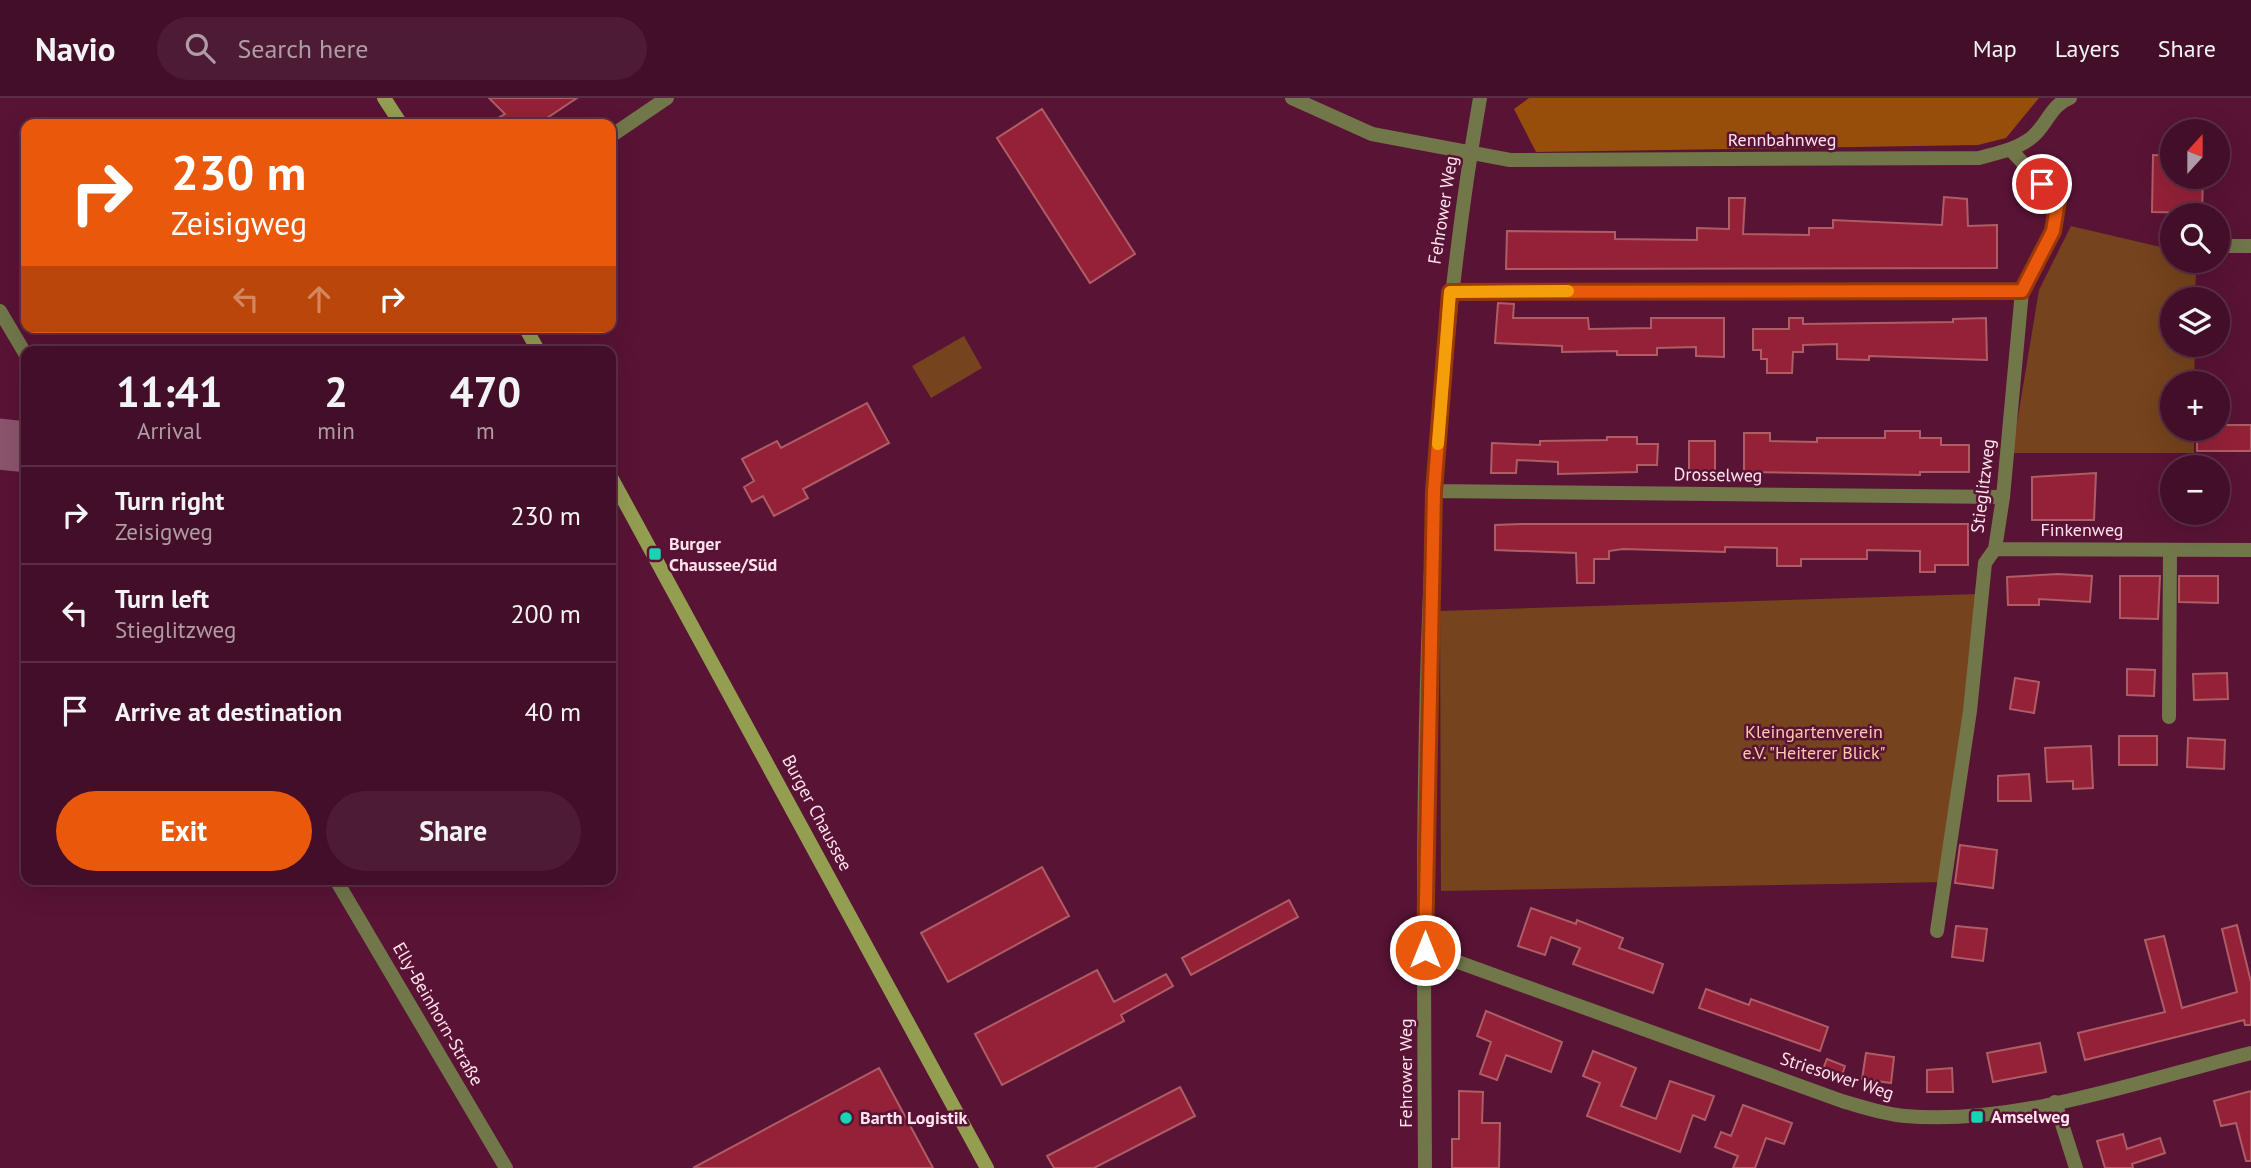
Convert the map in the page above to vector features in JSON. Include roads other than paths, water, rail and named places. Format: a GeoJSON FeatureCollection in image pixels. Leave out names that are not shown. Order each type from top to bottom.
{"type":"FeatureCollection","features":[{"type":"Feature","properties":{"kind":"main road"},"geometry":{"type":"LineString","coordinates":[[384,98],[398,119]]}},
{"type":"Feature","properties":{"kind":"main road","name":"Burger Chaussee"},"geometry":{"type":"LineString","coordinates":[[616,486],[987,1168]]}},
{"type":"Feature","properties":{"kind":"street"},"geometry":{"type":"LineString","coordinates":[[616,133],[667,98]]}},
{"type":"Feature","properties":{"kind":"street","name":"Rennbahnweg"},"geometry":{"type":"LineString","coordinates":[[1292,98],[1372,134],[1510,160],[1979,158],[2011,150],[2034,136],[2059,102],[2070,98]]}},
{"type":"Feature","properties":{"kind":"street","name":"Fehrower Weg"},"geometry":{"type":"LineString","coordinates":[[1426,1168],[1425,950],[1434,491],[1450,292],[1480,98]]}},
{"type":"Feature","properties":{"kind":"street","name":"Stieglitzweg"},"geometry":{"type":"LineString","coordinates":[[1937,931],[1970,711],[1985,563],[1995,549],[2003,497],[2022,291],[2053,231],[2058,201],[2011,150]]}},
{"type":"Feature","properties":{"kind":"street"},"geometry":{"type":"LineString","coordinates":[[2230,246],[2251,246]]}},
{"type":"Feature","properties":{"kind":"street"},"geometry":{"type":"LineString","coordinates":[[1450,292],[2022,291]]}},
{"type":"Feature","properties":{"kind":"street"},"geometry":{"type":"LineString","coordinates":[[0,311],[21,347]]}},
{"type":"Feature","properties":{"kind":"street","name":"Drosselweg"},"geometry":{"type":"LineString","coordinates":[[1434,491],[2003,497]]}},
{"type":"Feature","properties":{"kind":"street","name":"Finkenweg"},"geometry":{"type":"LineString","coordinates":[[1995,549],[2251,550]]}},
{"type":"Feature","properties":{"kind":"street"},"geometry":{"type":"LineString","coordinates":[[2169,717],[2170,550]]}},
{"type":"Feature","properties":{"kind":"street","name":"Elly-Beinhorn-Straße"},"geometry":{"type":"LineString","coordinates":[[339,885],[506,1168]]}},
{"type":"Feature","properties":{"kind":"street","name":"Striesower Weg"},"geometry":{"type":"LineString","coordinates":[[1425,950],[1842,1101],[1905,1116],[1977,1117],[2055,1102],[2251,1053]]}},
{"type":"Feature","properties":{"kind":"street"},"geometry":{"type":"LineString","coordinates":[[2055,1102],[2076,1168]]}},
{"type":"Feature","properties":{"kind":"place","name":"Burger Chaussee/Süd"},"geometry":{"type":"Point","coordinates":[655,554]}},
{"type":"Feature","properties":{"kind":"place","name":"Amselweg"},"geometry":{"type":"Point","coordinates":[1977,1117]}},
{"type":"Feature","properties":{"kind":"place","name":"Barth Logistik"},"geometry":{"type":"Point","coordinates":[846,1118]}},
{"type":"Feature","properties":{"kind":"park label","name":"Kleingartenverein e.V. \"Heiterer Blick\""},"geometry":{"type":"Point","coordinates":[1814,742]}}]}
